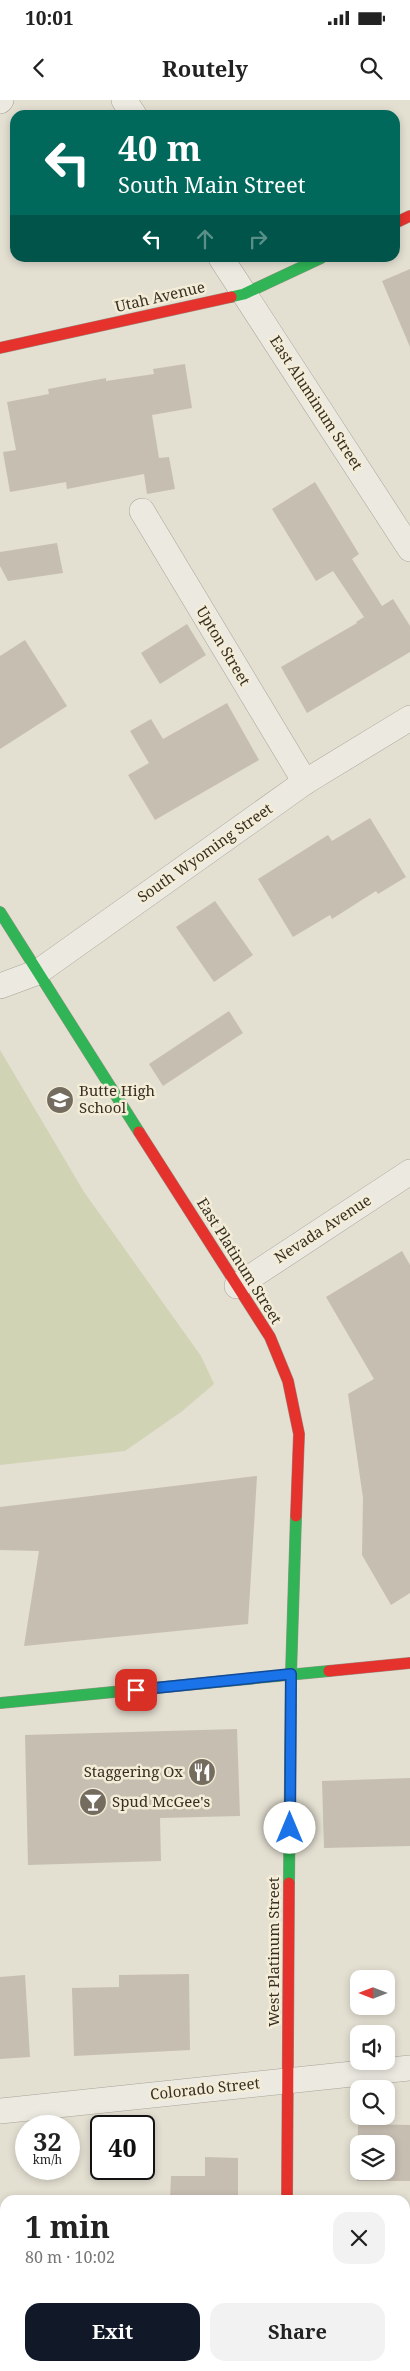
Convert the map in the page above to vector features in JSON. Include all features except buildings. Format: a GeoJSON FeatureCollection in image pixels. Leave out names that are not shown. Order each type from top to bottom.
{"type":"FeatureCollection","features":[{"type":"Feature","properties":{"kind":"street","name":"East Aluminum Street"},"geometry":{"type":"LineString","coordinates":[[224,262],[311,393],[410,549]]}},
{"type":"Feature","properties":{"kind":"street","name":"Utah Avenue"},"geometry":{"type":"LineString","coordinates":[[0,348],[244,294],[312,262]]}},
{"type":"Feature","properties":{"kind":"street","name":"Upton Street"},"geometry":{"type":"LineString","coordinates":[[142,510],[305,782]]}},
{"type":"Feature","properties":{"kind":"street","name":"South Wyoming Street"},"geometry":{"type":"LineString","coordinates":[[0,986],[38,972],[305,782],[410,718]]}},
{"type":"Feature","properties":{"kind":"street","name":"East Platinum Street"},"geometry":{"type":"LineString","coordinates":[[0,912],[270,1337],[288,1381],[299,1434],[291,1674]]}},
{"type":"Feature","properties":{"kind":"street","name":"Nevada Avenue"},"geometry":{"type":"LineString","coordinates":[[237,1286],[410,1172]]}},
{"type":"Feature","properties":{"kind":"street"},"geometry":{"type":"LineString","coordinates":[[0,1703],[410,1663]]}},
{"type":"Feature","properties":{"kind":"street","name":"West Platinum Street"},"geometry":{"type":"LineString","coordinates":[[287,2195],[291,1674]]}},
{"type":"Feature","properties":{"kind":"street","name":"Colorado Street"},"geometry":{"type":"LineString","coordinates":[[0,2111],[410,2068]]}},
{"type":"Feature","properties":{"kind":"green space"},"geometry":{"type":"Polygon","coordinates":[[[0,1050],[84,1192],[201,1356],[214,1384],[181,1412],[125,1451],[0,1465],[0,1050]]]}},
{"type":"Feature","properties":{"kind":"traffic: fast"},"geometry":{"type":"LineString","coordinates":[[231,297],[244,294],[312,262]]}},
{"type":"Feature","properties":{"kind":"traffic: fast"},"geometry":{"type":"LineString","coordinates":[[0,912],[139,1132]]}},
{"type":"Feature","properties":{"kind":"traffic: fast"},"geometry":{"type":"LineString","coordinates":[[289,1883],[291,1674],[296,1516]]}},
{"type":"Feature","properties":{"kind":"traffic: fast"},"geometry":{"type":"LineString","coordinates":[[0,1703],[329,1671]]}},
{"type":"Feature","properties":{"kind":"traffic: jam"},"geometry":{"type":"LineString","coordinates":[[400,221],[410,216]]}},
{"type":"Feature","properties":{"kind":"traffic: jam"},"geometry":{"type":"LineString","coordinates":[[0,348],[231,297]]}},
{"type":"Feature","properties":{"kind":"traffic: jam"},"geometry":{"type":"LineString","coordinates":[[139,1132],[270,1337],[288,1381],[299,1434],[296,1516]]}},
{"type":"Feature","properties":{"kind":"traffic: jam"},"geometry":{"type":"LineString","coordinates":[[329,1671],[410,1663]]}},
{"type":"Feature","properties":{"kind":"traffic: jam"},"geometry":{"type":"LineString","coordinates":[[287,2195],[289,1883]]}},
{"type":"Feature","properties":{"kind":"place","name":"Butte High School"},"geometry":{"type":"Point","coordinates":[60,1100]}},
{"type":"Feature","properties":{"kind":"place","name":"Staggering Ox"},"geometry":{"type":"Point","coordinates":[202,1772]}},
{"type":"Feature","properties":{"kind":"place","name":"Spud McGee's"},"geometry":{"type":"Point","coordinates":[93,1802]}},
{"type":"Feature","properties":{"kind":"route"},"geometry":{"type":"LineString","coordinates":[[136,1690],[291,1674],[290,1828]]}}]}
